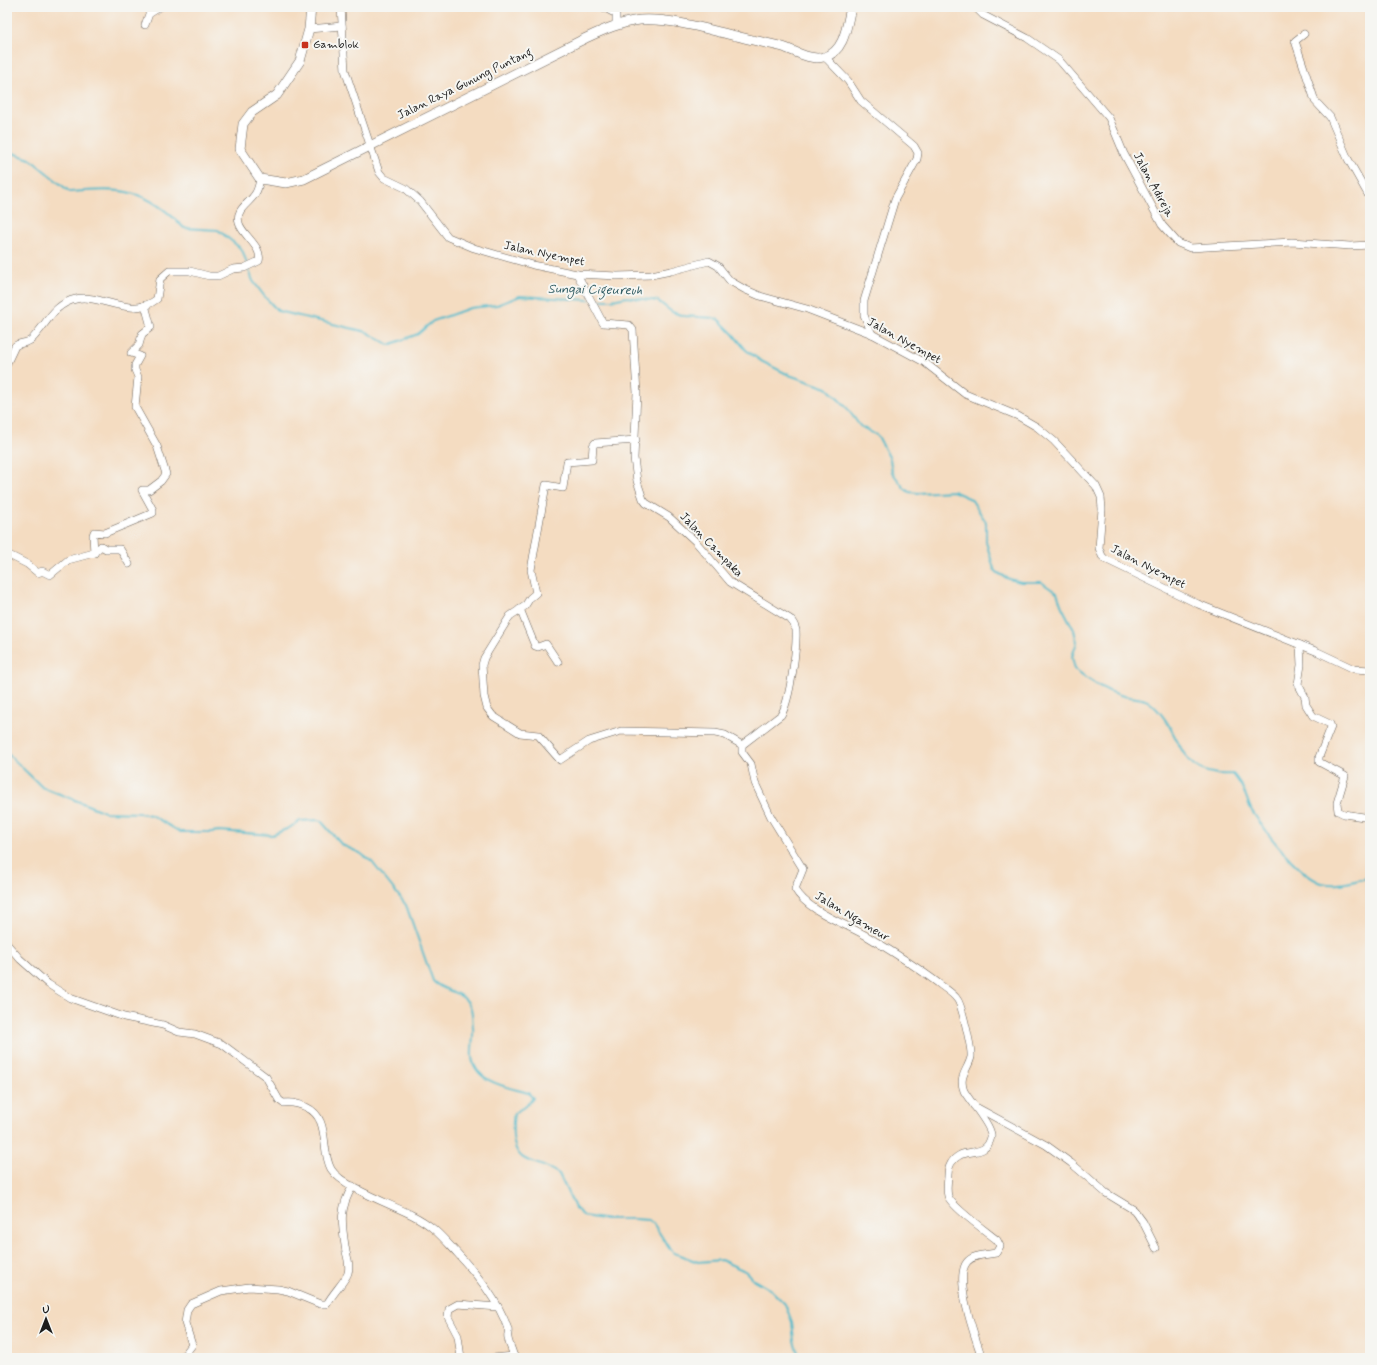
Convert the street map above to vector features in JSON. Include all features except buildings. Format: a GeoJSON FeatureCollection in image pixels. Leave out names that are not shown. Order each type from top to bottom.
{"type":"FeatureCollection","features":[{"type":"Feature","properties":{"kind":"street"},"geometry":{"type":"LineString","coordinates":[[145,25],[150,14],[160,7]]}},
{"type":"Feature","properties":{"kind":"street"},"geometry":{"type":"LineString","coordinates":[[7,363],[15,346],[31,340],[54,311],[62,304],[84,298],[125,306],[145,305],[157,299],[160,279],[169,271],[190,271],[214,277],[222,275],[232,269],[249,266],[258,261],[259,253],[241,227],[238,219],[241,209],[256,194],[260,179],[240,149],[243,124],[252,112],[277,95],[300,61],[309,29],[311,7]]}},
{"type":"Feature","properties":{"kind":"street","name":"Jalan Nyempet"},"geometry":{"type":"LineString","coordinates":[[341,7],[345,70],[379,172],[384,178],[405,188],[420,201],[448,236],[474,248],[507,258],[577,274],[617,276],[651,275],[709,261],[718,266],[730,281],[760,296],[808,309],[872,334],[924,362],[965,394],[1018,416],[1036,427],[1054,441],[1085,472],[1096,486],[1101,498],[1099,548],[1105,559],[1198,604],[1300,645],[1354,669],[1370,670]]}},
{"type":"Feature","properties":{"kind":"street"},"geometry":{"type":"LineString","coordinates":[[603,7],[616,14],[616,25]]}},
{"type":"Feature","properties":{"kind":"street"},"geometry":{"type":"LineString","coordinates":[[851,7],[843,41],[834,52],[825,57],[848,80],[861,101],[914,146],[918,152],[916,159],[895,199],[864,301],[864,315],[872,334]]}},
{"type":"Feature","properties":{"kind":"street","name":"Jalan Adireja"},"geometry":{"type":"LineString","coordinates":[[975,7],[983,15],[1027,38],[1059,60],[1109,118],[1124,154],[1162,225],[1178,243],[1190,248],[1292,242],[1343,246],[1370,245]]}},
{"type":"Feature","properties":{"kind":"street","name":"Jalan Raya Gunung Puntang"},"geometry":{"type":"LineString","coordinates":[[260,179],[286,183],[304,179],[586,38],[616,25],[641,20],[662,21],[697,27],[768,44],[803,56],[825,57]]}},
{"type":"Feature","properties":{"kind":"street"},"geometry":{"type":"LineString","coordinates":[[309,29],[342,26]]}},
{"type":"Feature","properties":{"kind":"street"},"geometry":{"type":"LineString","coordinates":[[1304,34],[1295,41],[1313,98],[1330,116],[1348,159],[1370,198]]}},
{"type":"Feature","properties":{"kind":"street","name":"Jalan Campaka"},"geometry":{"type":"LineString","coordinates":[[577,274],[603,322],[629,326],[633,330],[637,393],[635,470],[640,494],[646,503],[669,517],[695,541],[730,582],[790,619],[796,629],[790,693],[785,709],[781,715],[742,745]]}},
{"type":"Feature","properties":{"kind":"street"},"geometry":{"type":"LineString","coordinates":[[94,553],[94,532],[105,533],[153,513],[153,510],[142,490],[149,490],[161,481],[166,474],[157,446],[135,407],[138,377],[135,370],[135,364],[140,356],[131,353],[139,345],[142,334],[151,327],[145,305]]}},
{"type":"Feature","properties":{"kind":"street"},"geometry":{"type":"LineString","coordinates":[[636,440],[595,443],[593,446],[592,460],[567,462],[563,488],[546,485],[531,570],[536,593],[520,609],[510,616],[483,660],[484,696],[487,708],[493,716],[520,733],[538,735],[557,759],[563,760],[589,741],[627,730],[715,733],[725,735],[742,745]]}},
{"type":"Feature","properties":{"kind":"street"},"geometry":{"type":"LineString","coordinates":[[7,554],[27,564],[38,572],[42,571],[50,575],[68,560],[94,553],[101,546],[106,549],[120,549],[129,564]]}},
{"type":"Feature","properties":{"kind":"street"},"geometry":{"type":"LineString","coordinates":[[520,609],[535,646],[548,645],[558,662]]}},
{"type":"Feature","properties":{"kind":"street"},"geometry":{"type":"LineString","coordinates":[[1300,645],[1301,665],[1298,684],[1305,697],[1306,705],[1313,716],[1330,724],[1332,727],[1319,757],[1319,762],[1345,776],[1337,803],[1338,811],[1344,814],[1370,818]]}},
{"type":"Feature","properties":{"kind":"street","name":"Jalan Ngameur"},"geometry":{"type":"LineString","coordinates":[[742,745],[742,752],[748,758],[752,773],[771,817],[803,869],[795,889],[802,899],[812,907],[870,938],[931,978],[957,998],[964,1016],[971,1055],[963,1073],[962,1082],[972,1105]]}},
{"type":"Feature","properties":{"kind":"street"},"geometry":{"type":"LineString","coordinates":[[7,944],[20,959],[48,984],[70,998],[124,1017],[163,1025],[179,1032],[206,1037],[222,1044],[266,1076],[279,1100],[283,1103],[291,1102],[300,1104],[310,1109],[322,1125],[331,1169],[338,1177],[366,1194],[413,1216],[442,1235],[475,1272],[498,1307],[508,1330],[507,1337],[514,1357],[493,1358]]}},
{"type":"Feature","properties":{"kind":"street"},"geometry":{"type":"LineString","coordinates":[[972,1105],[1046,1145],[1071,1163],[1106,1194],[1134,1210],[1143,1222],[1156,1248]]}},
{"type":"Feature","properties":{"kind":"street"},"geometry":{"type":"LineString","coordinates":[[972,1105],[991,1131],[990,1142],[983,1151],[964,1154],[955,1158],[948,1170],[947,1192],[953,1204],[997,1240],[1000,1246],[996,1253],[974,1257],[969,1260],[966,1263],[963,1272],[965,1306],[982,1358]]}},
{"type":"Feature","properties":{"kind":"street"},"geometry":{"type":"LineString","coordinates":[[182,1358],[192,1345],[185,1323],[189,1306],[221,1291],[249,1287],[278,1288],[320,1304],[327,1304],[336,1289],[348,1274],[349,1266],[342,1221],[343,1207],[346,1196],[353,1186]]}},
{"type":"Feature","properties":{"kind":"street"},"geometry":{"type":"LineString","coordinates":[[461,1358],[458,1336],[448,1317],[449,1309],[458,1304],[498,1307]]}},
{"type":"Feature","properties":{"kind":"waterway","name":"Sungai Cigeureuh"},"geometry":{"type":"LineString","coordinates":[[7,151],[30,159],[70,192],[105,190],[133,194],[158,205],[184,228],[218,230],[239,247],[243,252],[247,264]]}},
{"type":"Feature","properties":{"kind":"waterway","name":"Sungai Cigeureuh"},"geometry":{"type":"LineString","coordinates":[[248,268],[253,281],[278,311],[367,332],[389,345],[418,334],[433,321],[470,308],[497,305],[520,296],[589,300]]}},
{"type":"Feature","properties":{"kind":"waterway","name":"Sungai Cigeureuh"},"geometry":{"type":"LineString","coordinates":[[593,300],[612,300],[627,297],[658,301],[672,312],[684,316],[714,318],[719,320],[746,350],[761,361],[789,375],[827,388],[847,408],[860,426],[878,436],[890,459],[892,472],[904,488],[909,492],[918,493],[953,491],[971,499],[986,522],[986,542],[994,569],[998,573],[1009,579],[1021,582],[1041,582],[1057,593],[1062,607],[1074,630],[1077,642],[1072,657],[1075,669],[1090,681],[1114,693],[1143,699],[1149,702],[1161,714],[1182,751],[1190,761],[1200,769],[1214,774],[1233,774],[1242,787],[1252,812],[1267,832],[1284,853],[1313,879],[1322,883],[1334,884],[1346,883],[1370,877]]}},
{"type":"Feature","properties":{"kind":"waterway"},"geometry":{"type":"LineString","coordinates":[[7,753],[42,787],[105,812],[139,813],[151,815],[180,832],[219,831],[272,835],[289,828],[300,821],[320,820],[342,845],[360,853],[372,862],[406,905],[433,981],[437,985],[457,994],[467,1001],[472,1013],[472,1058],[480,1073],[494,1083],[528,1093],[533,1098],[526,1106],[514,1113],[513,1138],[514,1145],[520,1155],[525,1159],[547,1167],[559,1174],[575,1208],[584,1216],[602,1219],[648,1220],[653,1223],[669,1248],[674,1253],[698,1262],[721,1260],[745,1271],[754,1280],[771,1290],[785,1304],[792,1322],[794,1341],[800,1358]]}},
{"type":"Feature","properties":{"kind":"place","name":"Gamblok"},"geometry":{"type":"Point","coordinates":[305,45]}}]}
